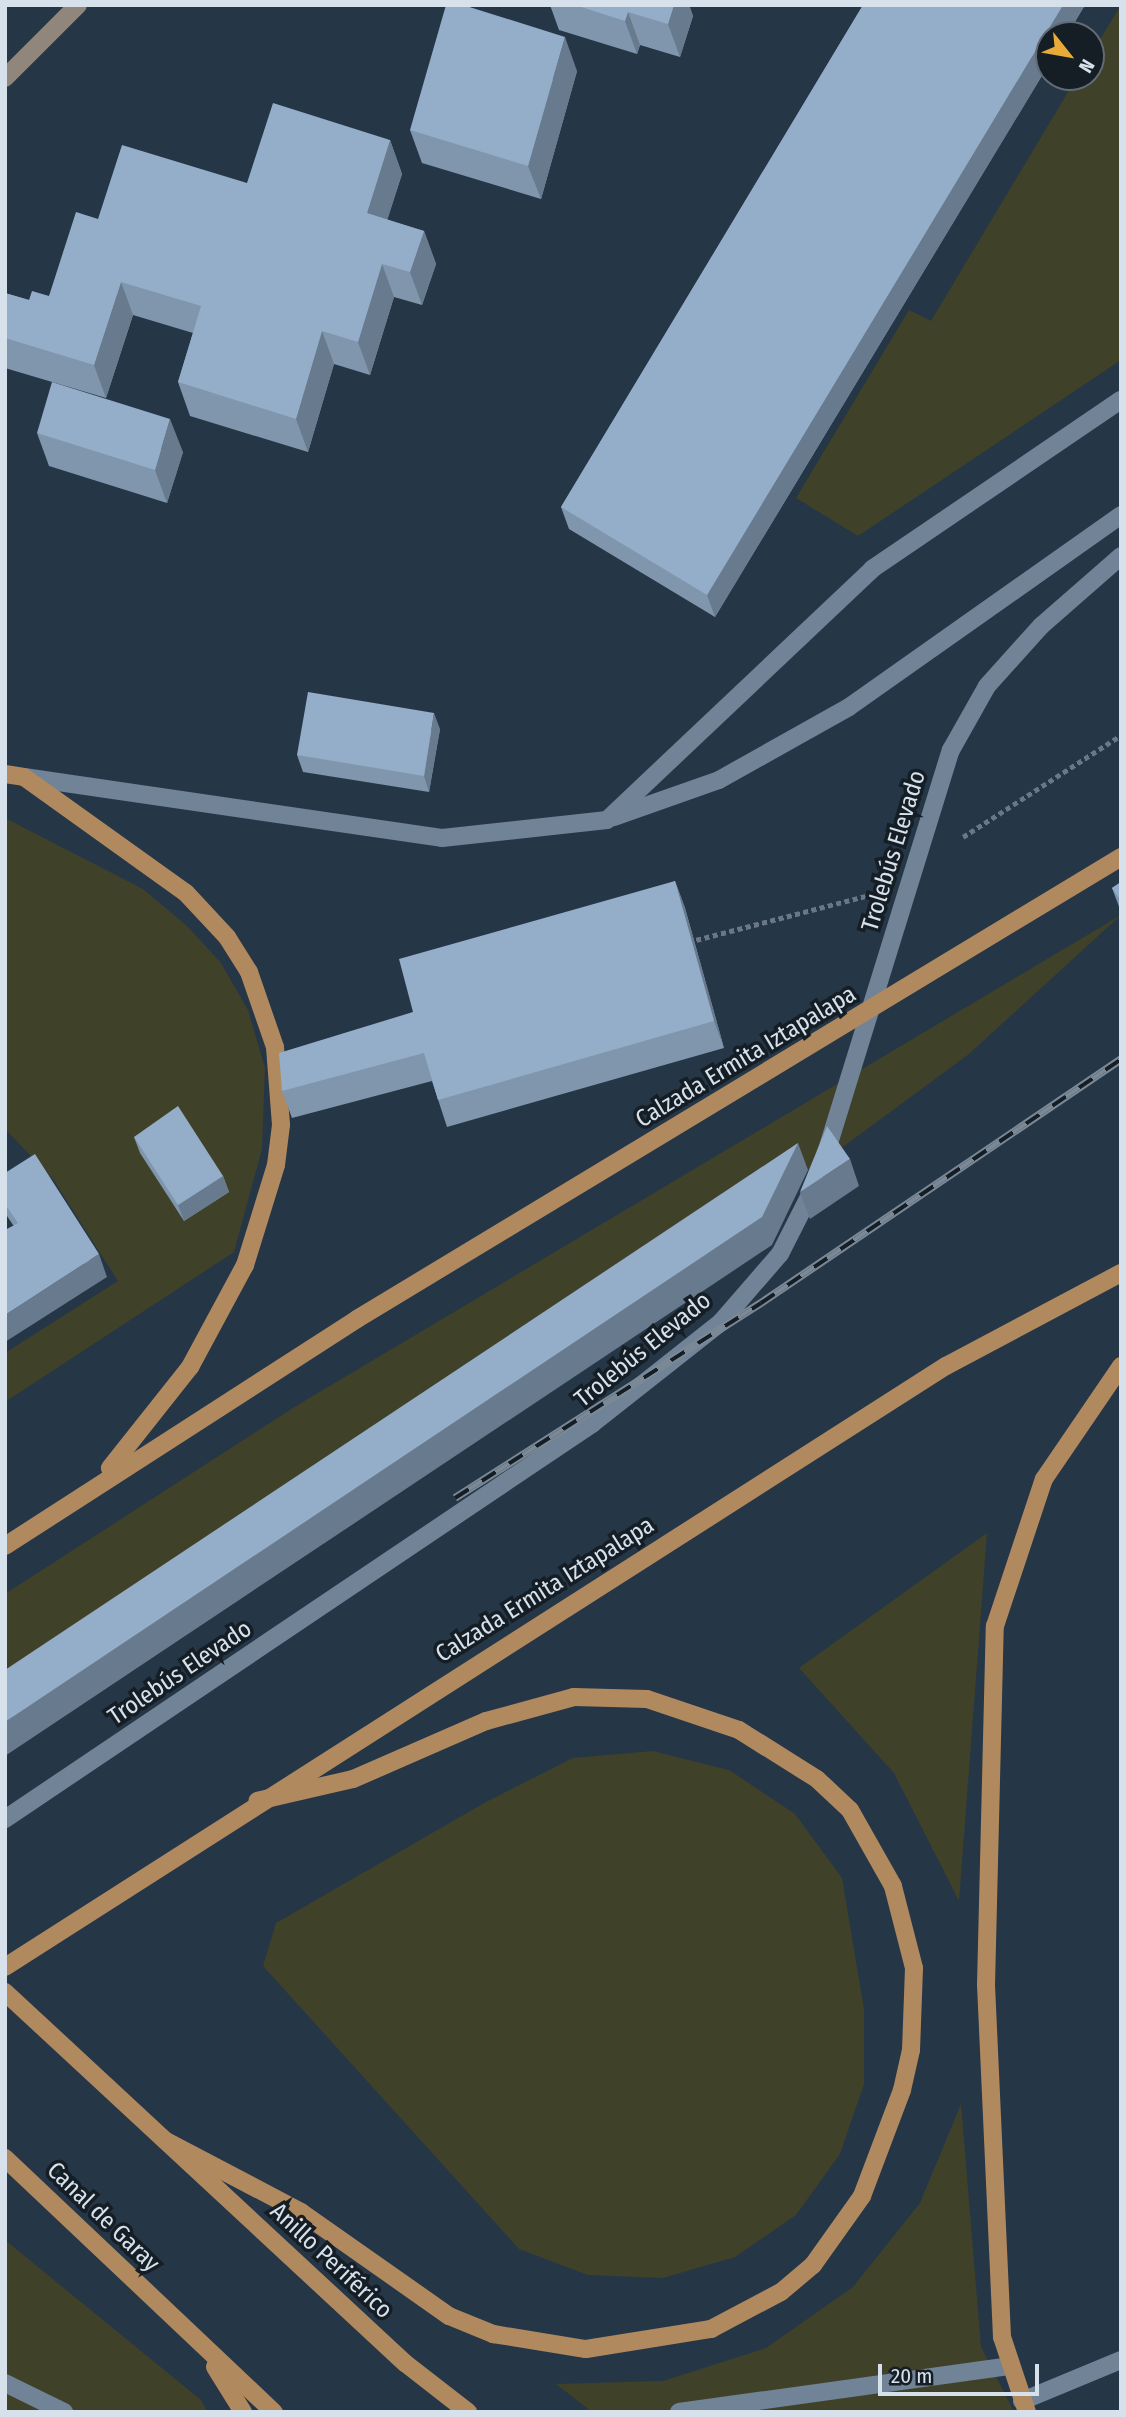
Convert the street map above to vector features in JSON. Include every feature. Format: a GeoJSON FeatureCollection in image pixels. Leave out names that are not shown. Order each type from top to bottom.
{"type":"FeatureCollection","features":[{"type":"Feature","properties":{"kind":"main road"},"geometry":{"type":"LineString","coordinates":[[5,774],[24,777],[148,863],[228,937],[264,1008],[281,1086],[276,1165],[246,1265],[190,1367],[99,1482]]}},
{"type":"Feature","properties":{"kind":"main road","name":"Calzada Ermita Iztapalapa"},"geometry":{"type":"LineString","coordinates":[[5,1546],[99,1482],[1121,857]]}},
{"type":"Feature","properties":{"kind":"main road","name":"Calzada Ermita Iztapalapa"},"geometry":{"type":"LineString","coordinates":[[5,1967],[257,1801],[946,1366],[1121,1273]]}},
{"type":"Feature","properties":{"kind":"main road"},"geometry":{"type":"LineString","coordinates":[[1024,2406],[1002,2337],[986,1985],[995,1626],[1044,1479],[1121,1366]]}},
{"type":"Feature","properties":{"kind":"main road"},"geometry":{"type":"LineString","coordinates":[[5,1992],[166,2141],[301,2211],[449,2316],[493,2334],[586,2349],[711,2329],[781,2292],[839,2232],[879,2158],[911,2050],[914,1968],[906,1928],[874,1846],[850,1810],[779,1752],[694,1712],[647,1699],[573,1697],[507,1713],[353,1779],[257,1801]]}},
{"type":"Feature","properties":{"kind":"main road","name":"Anillo Periférico"},"geometry":{"type":"LineString","coordinates":[[166,2141],[405,2363],[468,2412]]}},
{"type":"Feature","properties":{"kind":"main road","name":"Canal de Garay"},"geometry":{"type":"LineString","coordinates":[[5,2158],[166,2312]]}},
{"type":"Feature","properties":{"kind":"main road"},"geometry":{"type":"LineString","coordinates":[[166,2312],[197,2344],[243,2412]]}},
{"type":"Feature","properties":{"kind":"main road"},"geometry":{"type":"LineString","coordinates":[[166,2312],[274,2412]]}},
{"type":"Feature","properties":{"kind":"street"},"geometry":{"type":"LineString","coordinates":[[5,78],[78,5]]}},
{"type":"Feature","properties":{"kind":"street"},"geometry":{"type":"LineString","coordinates":[[607,820],[872,569],[1121,401]]}},
{"type":"Feature","properties":{"kind":"street"},"geometry":{"type":"LineString","coordinates":[[24,777],[442,838],[607,820],[719,780],[849,706],[1121,514]]}},
{"type":"Feature","properties":{"kind":"street","name":"Trolebús Elevado"},"geometry":{"type":"LineString","coordinates":[[5,1819],[582,1432],[729,1312],[780,1254],[817,1181],[951,750],[987,686],[1041,626],[1121,556]]}},
{"type":"Feature","properties":{"kind":"street"},"geometry":{"type":"LineString","coordinates":[[1024,2406],[1121,2360]]}},
{"type":"Feature","properties":{"kind":"street"},"geometry":{"type":"LineString","coordinates":[[679,2412],[1011,2366]]}},
{"type":"Feature","properties":{"kind":"street"},"geometry":{"type":"LineString","coordinates":[[5,2383],[64,2412]]}},
{"type":"Feature","properties":{"kind":"path"},"geometry":{"type":"LineString","coordinates":[[677,945],[703,938]]}},
{"type":"Feature","properties":{"kind":"green space"},"geometry":{"type":"Polygon","coordinates":[[[1121,5],[1121,360],[858,536],[796,498],[909,310],[931,321],[1069,91],[1105,91],[1105,31],[1121,5]]]}},
{"type":"Feature","properties":{"kind":"green space"},"geometry":{"type":"Polygon","coordinates":[[[5,818],[143,889],[187,926],[221,963],[248,1010],[265,1068],[262,1149],[234,1252],[5,1402],[5,1353],[118,1281],[53,1179],[5,1129],[5,818]]]}},
{"type":"Feature","properties":{"kind":"green space"},"geometry":{"type":"Polygon","coordinates":[[[1121,915],[969,1054],[836,1152],[5,1703],[5,1594],[296,1406],[1121,915]]]}},
{"type":"Feature","properties":{"kind":"green space"},"geometry":{"type":"Polygon","coordinates":[[[987,1533],[959,1901],[894,1773],[799,1668],[987,1533]]]}},
{"type":"Feature","properties":{"kind":"green space"},"geometry":{"type":"Polygon","coordinates":[[[653,1751],[729,1770],[795,1814],[842,1878],[864,2009],[864,2084],[840,2154],[796,2215],[735,2257],[663,2278],[588,2275],[519,2249],[263,1966],[276,1923],[486,1802],[573,1758],[653,1751]]]}},
{"type":"Feature","properties":{"kind":"green space"},"geometry":{"type":"Polygon","coordinates":[[[961,2104],[981,2347],[1014,2412],[592,2412],[556,2384],[663,2381],[766,2348],[853,2287],[920,2203],[961,2104]]]}},
{"type":"Feature","properties":{"kind":"green space"},"geometry":{"type":"Polygon","coordinates":[[[5,2240],[201,2400],[207,2412],[5,2412],[5,2240]]]}},
{"type":"Feature","properties":{"kind":"building"},"geometry":{"type":"Polygon","coordinates":[[[446,5],[463,5],[565,37],[528,166],[410,130],[446,5]]]}},
{"type":"Feature","properties":{"kind":"building"},"geometry":{"type":"Polygon","coordinates":[[[575,5],[674,5],[668,24],[628,12],[625,21],[575,5]]]}},
{"type":"Feature","properties":{"kind":"building"},"geometry":{"type":"Polygon","coordinates":[[[863,5],[1063,5],[1053,21],[1035,21],[1035,51],[707,595],[561,507],[863,5]]]}},
{"type":"Feature","properties":{"kind":"building"},"geometry":{"type":"Polygon","coordinates":[[[273,103],[390,140],[367,213],[424,231],[410,272],[382,264],[358,342],[322,331],[296,419],[178,382],[201,306],[121,282],[94,365],[5,338],[5,293],[29,300],[32,291],[49,296],[76,212],[98,219],[122,145],[247,183],[273,103]]]}},
{"type":"Feature","properties":{"kind":"building"},"geometry":{"type":"Polygon","coordinates":[[[52,382],[170,419],[155,470],[37,433],[52,382]]]}},
{"type":"Feature","properties":{"kind":"building"},"geometry":{"type":"Polygon","coordinates":[[[308,692],[434,713],[424,776],[297,755],[308,692]]]}},
{"type":"Feature","properties":{"kind":"building"},"geometry":{"type":"Polygon","coordinates":[[[675,881],[714,1021],[438,1100],[424,1053],[282,1091],[279,1053],[413,1012],[399,959],[675,881]]]}},
{"type":"Feature","properties":{"kind":"building"},"geometry":{"type":"Polygon","coordinates":[[[1121,882],[1121,901],[1112,888],[1121,882]]]}},
{"type":"Feature","properties":{"kind":"building"},"geometry":{"type":"Polygon","coordinates":[[[178,1106],[223,1176],[178,1205],[134,1137],[178,1106]]]}},
{"type":"Feature","properties":{"kind":"building"},"geometry":{"type":"Polygon","coordinates":[[[827,1126],[850,1159],[800,1192],[827,1126]]]}},
{"type":"Feature","properties":{"kind":"building"},"geometry":{"type":"Polygon","coordinates":[[[798,1143],[762,1217],[5,1722],[5,1670],[798,1143]]]}},
{"type":"Feature","properties":{"kind":"building"},"geometry":{"type":"Polygon","coordinates":[[[35,1154],[99,1254],[5,1315],[5,1230],[18,1223],[5,1204],[5,1173],[35,1154]]]}},
{"type":"Feature","properties":{"kind":"railway"},"geometry":{"type":"LineString","coordinates":[[455,1498],[761,1303],[1121,1059]]}}]}
